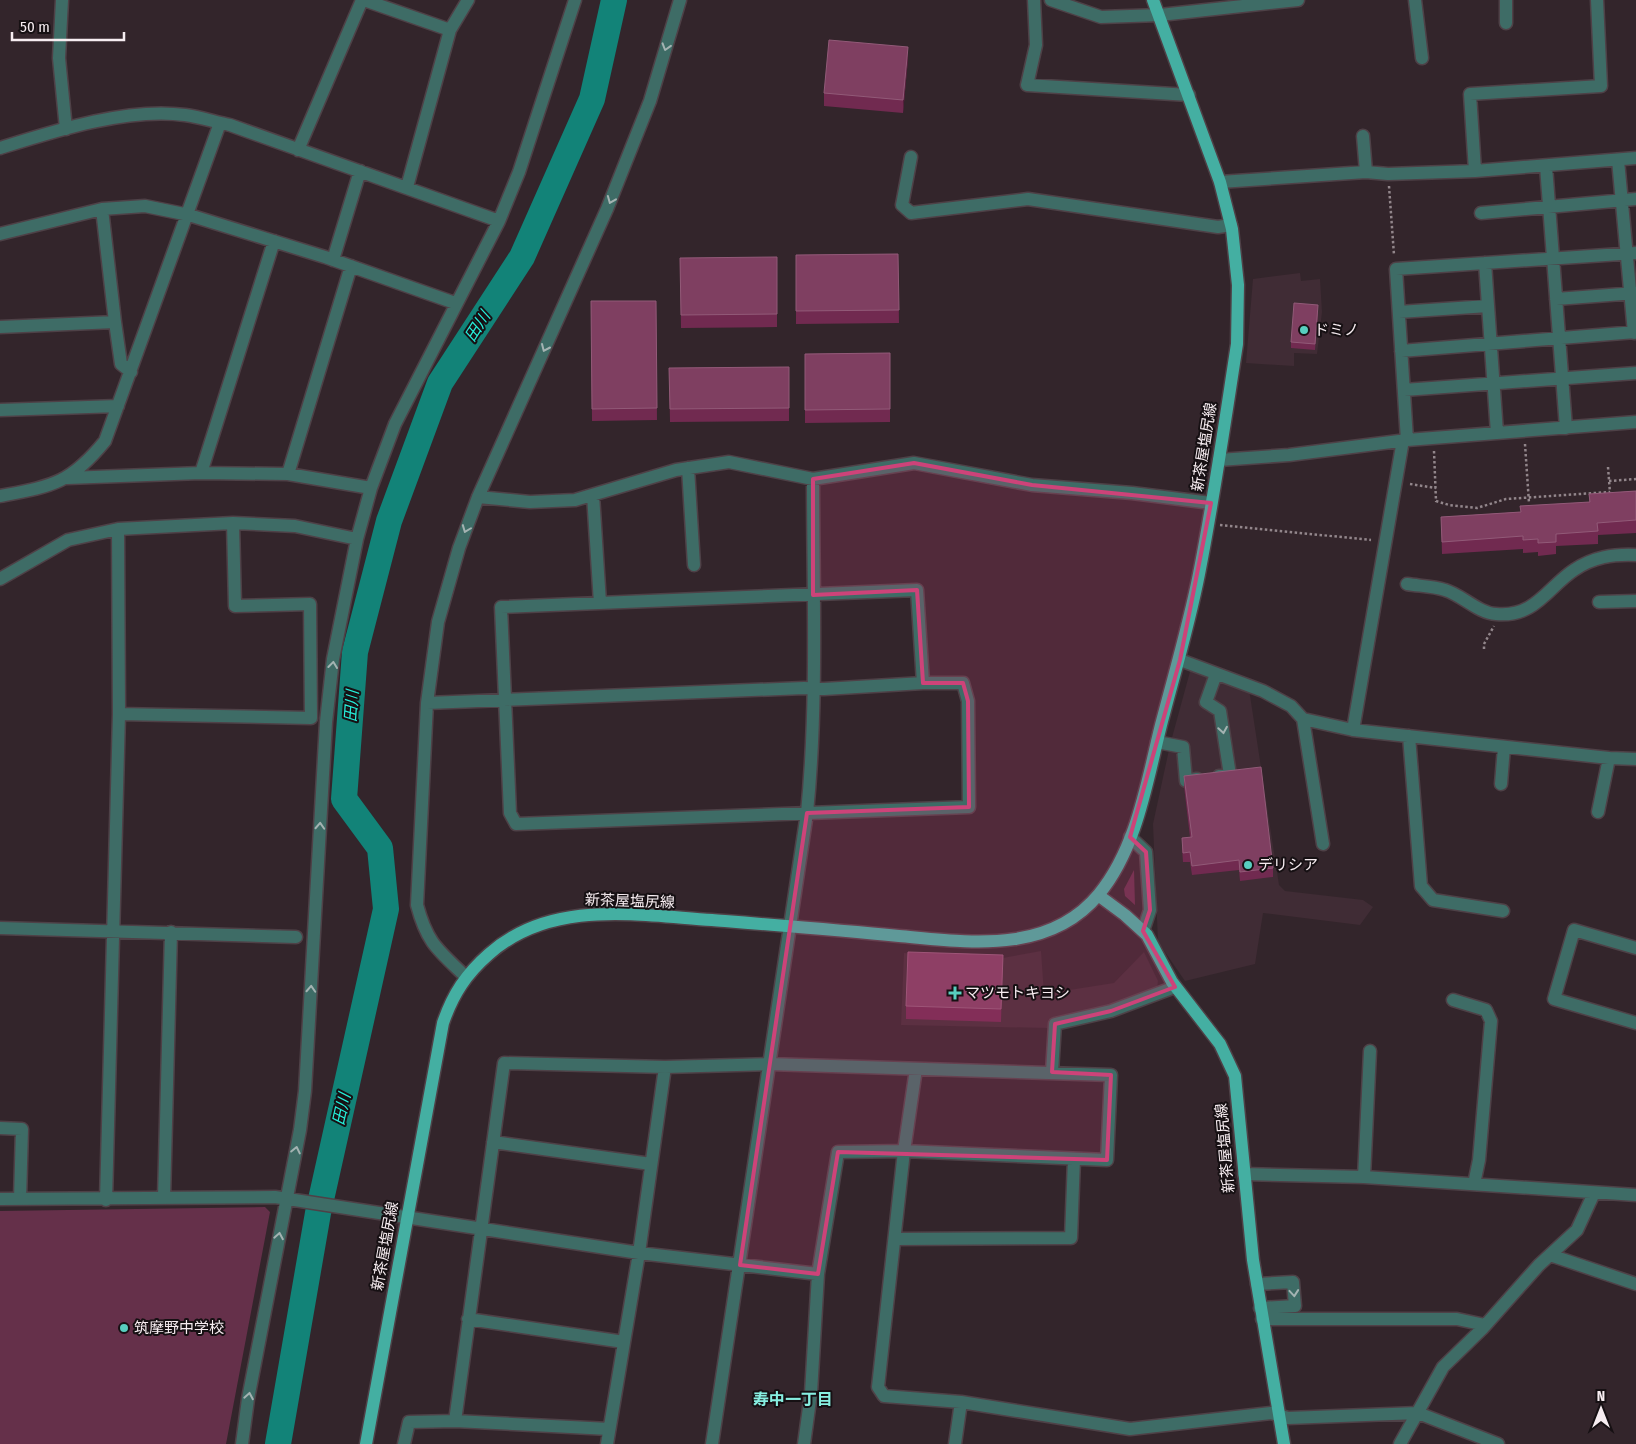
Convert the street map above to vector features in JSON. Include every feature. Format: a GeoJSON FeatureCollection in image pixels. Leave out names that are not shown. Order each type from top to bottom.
{"type":"FeatureCollection","features":[{"type":"Feature","properties":{"kind":"main road","name":"新茶屋塩尻線"},"geometry":{"type":"LineString","coordinates":[[366,1444],[443,1023],[451,1000],[465,976],[497,946],[513,936],[544,922],[570,916],[635,914],[950,941],[1018,940],[1057,926],[1073,917],[1098,895],[1112,874],[1130,837],[1180,660],[1199,575],[1237,344],[1238,285],[1231,225],[1220,182],[1154,0]]}},
{"type":"Feature","properties":{"kind":"main road","name":"新茶屋塩尻線"},"geometry":{"type":"LineString","coordinates":[[1098,895],[1143,931],[1175,987],[1220,1044],[1235,1076],[1257,1284],[1284,1444]]}},
{"type":"Feature","properties":{"kind":"street"},"geometry":{"type":"LineString","coordinates":[[62,0],[59,58],[66,129]]}},
{"type":"Feature","properties":{"kind":"street"},"geometry":{"type":"LineString","coordinates":[[298,150],[363,0],[450,30]]}},
{"type":"Feature","properties":{"kind":"street"},"geometry":{"type":"LineString","coordinates":[[407,187],[450,30],[468,0]]}},
{"type":"Feature","properties":{"kind":"street"},"geometry":{"type":"LineString","coordinates":[[242,1444],[292,1199],[305,1091],[326,722],[333,659],[357,539],[371,488],[395,424],[499,221],[519,172],[575,0]]}},
{"type":"Feature","properties":{"kind":"street"},"geometry":{"type":"LineString","coordinates":[[465,976],[432,944],[423,929],[417,905],[427,703],[438,622],[458,548],[478,496],[607,208],[650,101],[680,0]]}},
{"type":"Feature","properties":{"kind":"street"},"geometry":{"type":"LineString","coordinates":[[1034,0],[1036,45],[1027,85],[1189,95]]}},
{"type":"Feature","properties":{"kind":"street"},"geometry":{"type":"LineString","coordinates":[[1051,0],[1101,17],[1160,15],[1298,0]]}},
{"type":"Feature","properties":{"kind":"street"},"geometry":{"type":"LineString","coordinates":[[1415,0],[1422,58]]}},
{"type":"Feature","properties":{"kind":"street"},"geometry":{"type":"LineString","coordinates":[[1506,0],[1506,23]]}},
{"type":"Feature","properties":{"kind":"street"},"geometry":{"type":"LineString","coordinates":[[1475,171],[1470,94],[1601,86],[1597,0]]}},
{"type":"Feature","properties":{"kind":"street"},"geometry":{"type":"LineString","coordinates":[[0,148],[66,129],[129,115],[184,115],[230,125],[499,221]]}},
{"type":"Feature","properties":{"kind":"street"},"geometry":{"type":"LineString","coordinates":[[0,496],[49,486],[67,478],[87,462],[105,441],[189,215],[220,123]]}},
{"type":"Feature","properties":{"kind":"street"},"geometry":{"type":"LineString","coordinates":[[1363,136],[1366,172]]}},
{"type":"Feature","properties":{"kind":"street"},"geometry":{"type":"LineString","coordinates":[[911,157],[902,205],[911,212],[1028,199],[1218,227],[1231,225]]}},
{"type":"Feature","properties":{"kind":"street"},"geometry":{"type":"LineString","coordinates":[[1220,182],[1366,172],[1388,174],[1475,171],[1636,158]]}},
{"type":"Feature","properties":{"kind":"street"},"geometry":{"type":"LineString","coordinates":[[1401,351],[1635,332],[1631,253],[1622,200],[1618,160]]}},
{"type":"Feature","properties":{"kind":"street"},"geometry":{"type":"LineString","coordinates":[[1546,166],[1566,428]]}},
{"type":"Feature","properties":{"kind":"street"},"geometry":{"type":"LineString","coordinates":[[333,260],[360,171]]}},
{"type":"Feature","properties":{"kind":"street"},"geometry":{"type":"LineString","coordinates":[[1481,213],[1636,199]]}},
{"type":"Feature","properties":{"kind":"street"},"geometry":{"type":"LineString","coordinates":[[0,234],[102,209],[144,206],[189,215],[274,241],[351,266],[455,304]]}},
{"type":"Feature","properties":{"kind":"street"},"geometry":{"type":"LineString","coordinates":[[102,209],[121,364],[131,372]]}},
{"type":"Feature","properties":{"kind":"street"},"geometry":{"type":"LineString","coordinates":[[200,473],[274,241]]}},
{"type":"Feature","properties":{"kind":"street"},"geometry":{"type":"LineString","coordinates":[[1353,730],[1405,440],[1404,390],[1396,269],[1631,253]]}},
{"type":"Feature","properties":{"kind":"street"},"geometry":{"type":"LineString","coordinates":[[1485,263],[1497,433]]}},
{"type":"Feature","properties":{"kind":"street"},"geometry":{"type":"LineString","coordinates":[[288,474],[351,266]]}},
{"type":"Feature","properties":{"kind":"street"},"geometry":{"type":"LineString","coordinates":[[1556,299],[1633,293]]}},
{"type":"Feature","properties":{"kind":"street"},"geometry":{"type":"LineString","coordinates":[[1399,312],[1488,306]]}},
{"type":"Feature","properties":{"kind":"street"},"geometry":{"type":"LineString","coordinates":[[0,327],[116,322]]}},
{"type":"Feature","properties":{"kind":"street"},"geometry":{"type":"LineString","coordinates":[[1404,390],[1636,373]]}},
{"type":"Feature","properties":{"kind":"street"},"geometry":{"type":"LineString","coordinates":[[0,410],[118,406]]}},
{"type":"Feature","properties":{"kind":"street"},"geometry":{"type":"LineString","coordinates":[[1219,460],[1289,455],[1405,440],[1636,422]]}},
{"type":"Feature","properties":{"kind":"street"},"geometry":{"type":"LineString","coordinates":[[478,496],[530,502],[575,500],[688,468],[730,462],[813,479],[914,463],[1032,485],[1132,493],[1211,503]]}},
{"type":"Feature","properties":{"kind":"street"},"geometry":{"type":"LineString","coordinates":[[688,468],[694,565]]}},
{"type":"Feature","properties":{"kind":"street"},"geometry":{"type":"LineString","coordinates":[[67,478],[200,473],[288,474],[371,488]]}},
{"type":"Feature","properties":{"kind":"street"},"geometry":{"type":"LineString","coordinates":[[712,1444],[791,926],[812,766],[814,689],[813,479]]}},
{"type":"Feature","properties":{"kind":"street"},"geometry":{"type":"LineString","coordinates":[[593,495],[600,603]]}},
{"type":"Feature","properties":{"kind":"street"},"geometry":{"type":"LineString","coordinates":[[0,579],[68,540],[118,529],[233,523],[295,526],[357,539]]}},
{"type":"Feature","properties":{"kind":"street"},"geometry":{"type":"LineString","coordinates":[[118,714],[311,718],[310,604],[235,606],[233,523]]}},
{"type":"Feature","properties":{"kind":"street"},"geometry":{"type":"LineString","coordinates":[[106,1200],[118,714],[118,529]]}},
{"type":"Feature","properties":{"kind":"street"},"geometry":{"type":"LineString","coordinates":[[1406,584],[1445,590],[1469,604],[1496,615],[1515,613],[1539,603],[1573,570],[1598,558],[1616,554],[1636,555]]}},
{"type":"Feature","properties":{"kind":"street"},"geometry":{"type":"LineString","coordinates":[[427,703],[504,702],[923,683],[963,683],[968,701],[969,807],[516,824],[510,813],[504,702],[501,607],[917,590],[923,683]]}},
{"type":"Feature","properties":{"kind":"street"},"geometry":{"type":"LineString","coordinates":[[1599,602],[1636,601]]}},
{"type":"Feature","properties":{"kind":"street"},"geometry":{"type":"LineString","coordinates":[[1180,660],[1263,691],[1291,706],[1303,719],[1322,844]]}},
{"type":"Feature","properties":{"kind":"street"},"geometry":{"type":"LineString","coordinates":[[1157,742],[1183,747],[1186,781],[1230,775],[1220,711],[1206,702],[1216,674]]}},
{"type":"Feature","properties":{"kind":"street"},"geometry":{"type":"LineString","coordinates":[[1303,719],[1353,730],[1609,758],[1636,759]]}},
{"type":"Feature","properties":{"kind":"street"},"geometry":{"type":"LineString","coordinates":[[1409,736],[1421,886],[1433,900],[1503,911]]}},
{"type":"Feature","properties":{"kind":"street"},"geometry":{"type":"LineString","coordinates":[[1501,784],[1504,747]]}},
{"type":"Feature","properties":{"kind":"street"},"geometry":{"type":"LineString","coordinates":[[1598,812],[1609,758]]}},
{"type":"Feature","properties":{"kind":"street"},"geometry":{"type":"LineString","coordinates":[[1130,837],[1146,852],[1150,910],[1143,931]]}},
{"type":"Feature","properties":{"kind":"street"},"geometry":{"type":"LineString","coordinates":[[0,928],[296,937]]}},
{"type":"Feature","properties":{"kind":"street"},"geometry":{"type":"LineString","coordinates":[[1636,948],[1574,930],[1554,998],[1636,1023]]}},
{"type":"Feature","properties":{"kind":"street"},"geometry":{"type":"LineString","coordinates":[[164,1198],[171,932]]}},
{"type":"Feature","properties":{"kind":"street"},"geometry":{"type":"LineString","coordinates":[[1052,1072],[1055,1024],[1111,1012],[1175,987]]}},
{"type":"Feature","properties":{"kind":"street"},"geometry":{"type":"LineString","coordinates":[[1454,1000],[1486,1010],[1491,1021],[1480,1160],[1474,1184]]}},
{"type":"Feature","properties":{"kind":"street"},"geometry":{"type":"LineString","coordinates":[[1364,1177],[1370,1051]]}},
{"type":"Feature","properties":{"kind":"street"},"geometry":{"type":"LineString","coordinates":[[455,1421],[504,1063],[665,1067],[769,1064],[1111,1075],[1107,1160],[904,1151],[838,1152],[818,1274],[811,1393],[804,1444]]}},
{"type":"Feature","properties":{"kind":"street"},"geometry":{"type":"LineString","coordinates":[[607,1444],[640,1253],[650,1164],[665,1067]]}},
{"type":"Feature","properties":{"kind":"street"},"geometry":{"type":"LineString","coordinates":[[916,1069],[904,1151],[878,1387],[884,1396],[961,1402],[1130,1429],[1271,1413],[1288,1418],[1418,1413],[1498,1444]]}},
{"type":"Feature","properties":{"kind":"street"},"geometry":{"type":"LineString","coordinates":[[0,1128],[22,1129],[20,1199]]}},
{"type":"Feature","properties":{"kind":"street"},"geometry":{"type":"LineString","coordinates":[[493,1142],[650,1164]]}},
{"type":"Feature","properties":{"kind":"street"},"geometry":{"type":"LineString","coordinates":[[895,1239],[1071,1238],[1074,1158]]}},
{"type":"Feature","properties":{"kind":"street"},"geometry":{"type":"LineString","coordinates":[[1244,1174],[1364,1177],[1636,1195]]}},
{"type":"Feature","properties":{"kind":"street"},"geometry":{"type":"LineString","coordinates":[[1400,1444],[1443,1366],[1486,1325],[1550,1255],[1577,1230],[1594,1193]]}},
{"type":"Feature","properties":{"kind":"street"},"geometry":{"type":"LineString","coordinates":[[0,1199],[292,1199],[640,1253],[818,1274]]}},
{"type":"Feature","properties":{"kind":"street"},"geometry":{"type":"LineString","coordinates":[[1550,1255],[1636,1284]]}},
{"type":"Feature","properties":{"kind":"street"},"geometry":{"type":"LineString","coordinates":[[1257,1284],[1293,1282],[1295,1306],[1261,1313]]}},
{"type":"Feature","properties":{"kind":"street"},"geometry":{"type":"LineString","coordinates":[[1261,1313],[1457,1319],[1486,1325]]}},
{"type":"Feature","properties":{"kind":"street"},"geometry":{"type":"LineString","coordinates":[[468,1319],[624,1342]]}},
{"type":"Feature","properties":{"kind":"street"},"geometry":{"type":"LineString","coordinates":[[955,1444],[961,1402]]}},
{"type":"Feature","properties":{"kind":"street"},"geometry":{"type":"LineString","coordinates":[[404,1444],[409,1422],[455,1421],[609,1429]]}},
{"type":"Feature","properties":{"kind":"path"},"geometry":{"type":"LineString","coordinates":[[1388,174],[1396,269]]}},
{"type":"Feature","properties":{"kind":"path"},"geometry":{"type":"LineString","coordinates":[[1525,440],[1529,503]]}},
{"type":"Feature","properties":{"kind":"path"},"geometry":{"type":"LineString","coordinates":[[1434,447],[1436,501],[1450,506],[1477,508],[1506,499],[1610,492]]}},
{"type":"Feature","properties":{"kind":"path"},"geometry":{"type":"LineString","coordinates":[[1608,467],[1611,496]]}},
{"type":"Feature","properties":{"kind":"path"},"geometry":{"type":"LineString","coordinates":[[1609,481],[1636,479]]}},
{"type":"Feature","properties":{"kind":"path"},"geometry":{"type":"LineString","coordinates":[[1396,482],[1436,488]]}},
{"type":"Feature","properties":{"kind":"path"},"geometry":{"type":"LineString","coordinates":[[1216,524],[1387,541]]}},
{"type":"Feature","properties":{"kind":"highlighted area"},"geometry":{"type":"Polygon","coordinates":[[[914,463],[1032,485],[1211,503],[1180,660],[1130,837],[1146,852],[1150,910],[1143,931],[1175,987],[1111,1011],[1055,1024],[1052,1072],[1111,1075],[1107,1160],[838,1152],[818,1274],[740,1265],[807,813],[969,807],[968,701],[963,683],[923,683],[917,590],[813,595],[813,479],[914,463]]]}},
{"type":"Feature","properties":{"kind":"shaded area"},"geometry":{"type":"Polygon","coordinates":[[[1300,273],[1301,281],[1320,279],[1322,312],[1317,354],[1294,353],[1294,366],[1246,363],[1253,279],[1300,273]]]}},
{"type":"Feature","properties":{"kind":"shaded area"},"geometry":{"type":"Polygon","coordinates":[[[1191,668],[1249,689],[1279,885],[1285,891],[1363,900],[1373,907],[1360,925],[1263,913],[1255,964],[1185,981],[1158,942],[1153,824],[1170,745],[1191,668]]]}},
{"type":"Feature","properties":{"kind":"shaded area"},"geometry":{"type":"Polygon","coordinates":[[[1134,870],[1135,905],[1125,896],[1124,889],[1134,870]]]}},
{"type":"Feature","properties":{"kind":"shaded area"},"geometry":{"type":"Polygon","coordinates":[[[1041,951],[1044,994],[1114,983],[1144,952],[1158,981],[1157,988],[1126,1002],[1048,1020],[1048,1028],[901,1025],[904,953],[997,959],[1041,951]]]}},
{"type":"Feature","properties":{"kind":"shaded area","name":"筑摩野中学校"},"geometry":{"type":"Polygon","coordinates":[[[265,1207],[270,1212],[226,1444],[0,1444],[0,1211],[265,1207]]]}},
{"type":"Feature","properties":{"kind":"building"},"geometry":{"type":"Polygon","coordinates":[[[829,40],[908,47],[903,100],[824,93],[829,40]]]}},
{"type":"Feature","properties":{"kind":"building"},"geometry":{"type":"Polygon","coordinates":[[[898,254],[899,310],[796,311],[796,255],[898,254]]]}},
{"type":"Feature","properties":{"kind":"building"},"geometry":{"type":"Polygon","coordinates":[[[777,257],[777,314],[681,315],[680,258],[777,257]]]}},
{"type":"Feature","properties":{"kind":"building"},"geometry":{"type":"Polygon","coordinates":[[[591,301],[656,301],[657,408],[592,409],[591,301]]]}},
{"type":"Feature","properties":{"kind":"building","name":"ドミノ"},"geometry":{"type":"Polygon","coordinates":[[[1294,303],[1318,305],[1315,344],[1291,342],[1294,303]]]}},
{"type":"Feature","properties":{"kind":"building"},"geometry":{"type":"Polygon","coordinates":[[[890,353],[890,409],[805,410],[805,354],[890,353]]]}},
{"type":"Feature","properties":{"kind":"building"},"geometry":{"type":"Polygon","coordinates":[[[789,367],[789,408],[670,409],[669,368],[789,367]]]}},
{"type":"Feature","properties":{"kind":"building"},"geometry":{"type":"Polygon","coordinates":[[[1636,491],[1636,520],[1597,523],[1598,531],[1556,534],[1556,542],[1538,543],[1538,539],[1523,540],[1523,536],[1442,542],[1441,517],[1521,512],[1520,506],[1590,502],[1589,494],[1636,491]]]}},
{"type":"Feature","properties":{"kind":"building"},"geometry":{"type":"Polygon","coordinates":[[[1261,767],[1273,868],[1240,872],[1239,860],[1192,866],[1190,852],[1183,853],[1182,838],[1192,837],[1184,776],[1261,767]]]}},
{"type":"Feature","properties":{"kind":"building","name":"マツモトキヨシ"},"geometry":{"type":"Polygon","coordinates":[[[908,952],[1003,955],[1001,1009],[906,1006],[908,952]]]}},
{"type":"Feature","properties":{"kind":"waterway","name":"田川"},"geometry":{"type":"LineString","coordinates":[[278,1444],[318,1213],[386,909],[380,848],[344,799],[355,652],[389,521],[440,383],[522,257],[592,99],[614,0]]}},
{"type":"Feature","properties":{"kind":"place","name":"ドミノ"},"geometry":{"type":"Point","coordinates":[1304,330]}},
{"type":"Feature","properties":{"kind":"place","name":"デリシア"},"geometry":{"type":"Point","coordinates":[1248,865]}},
{"type":"Feature","properties":{"kind":"place","name":"マツモトキヨシ"},"geometry":{"type":"Point","coordinates":[955,993]}},
{"type":"Feature","properties":{"kind":"place","name":"筑摩野中学校"},"geometry":{"type":"Point","coordinates":[124,1328]}},
{"type":"Feature","properties":{"kind":"district","name":"寿中一丁目"},"geometry":{"type":"Point","coordinates":[793,1399]}}]}
